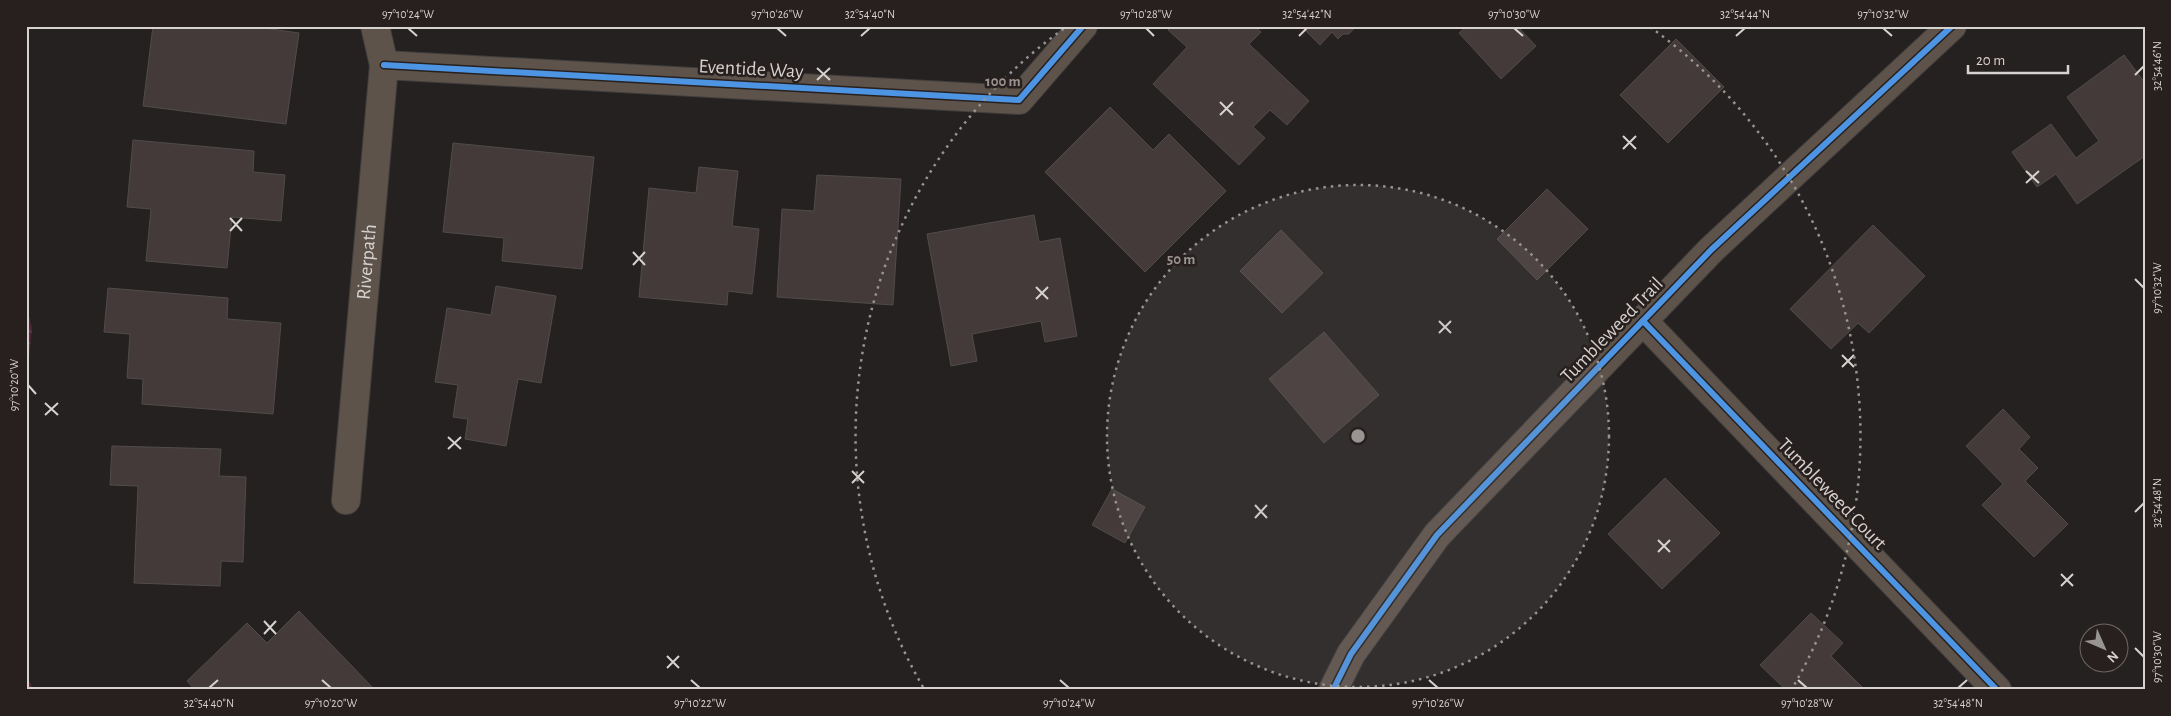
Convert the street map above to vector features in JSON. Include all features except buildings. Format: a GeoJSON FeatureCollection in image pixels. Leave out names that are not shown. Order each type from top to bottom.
{"type":"FeatureCollection","features":[{"type":"Feature","properties":{"kind":"street","name":"Riverpath"},"geometry":{"type":"LineString","coordinates":[[346,500],[384,65],[375,26]]}},
{"type":"Feature","properties":{"kind":"street","name":"Eventide Way"},"geometry":{"type":"LineString","coordinates":[[384,65],[1019,100],[1083,26]]}},
{"type":"Feature","properties":{"kind":"street","name":"Tumbleweed Trail"},"geometry":{"type":"LineString","coordinates":[[1333,690],[1351,654],[1437,535],[1711,250],[1952,26]]}},
{"type":"Feature","properties":{"kind":"street","name":"Tumbleweed Court"},"geometry":{"type":"LineString","coordinates":[[1643,321],[1998,690]]}},
{"type":"Feature","properties":{"kind":"water"},"geometry":{"type":"Polygon","coordinates":[[[26,306],[32,328],[26,385],[26,306]]]}},
{"type":"Feature","properties":{"kind":"waterway"},"geometry":{"type":"LineString","coordinates":[[26,685],[28,690]]}},
{"type":"Feature","properties":{"kind":"cycle path"},"geometry":{"type":"LineString","coordinates":[[384,65],[1019,100],[1083,26]]}},
{"type":"Feature","properties":{"kind":"cycle path"},"geometry":{"type":"LineString","coordinates":[[1333,690],[1351,654],[1437,535],[1711,250],[1952,26]]}},
{"type":"Feature","properties":{"kind":"cycle path"},"geometry":{"type":"LineString","coordinates":[[1643,321],[1997,690]]}}]}
